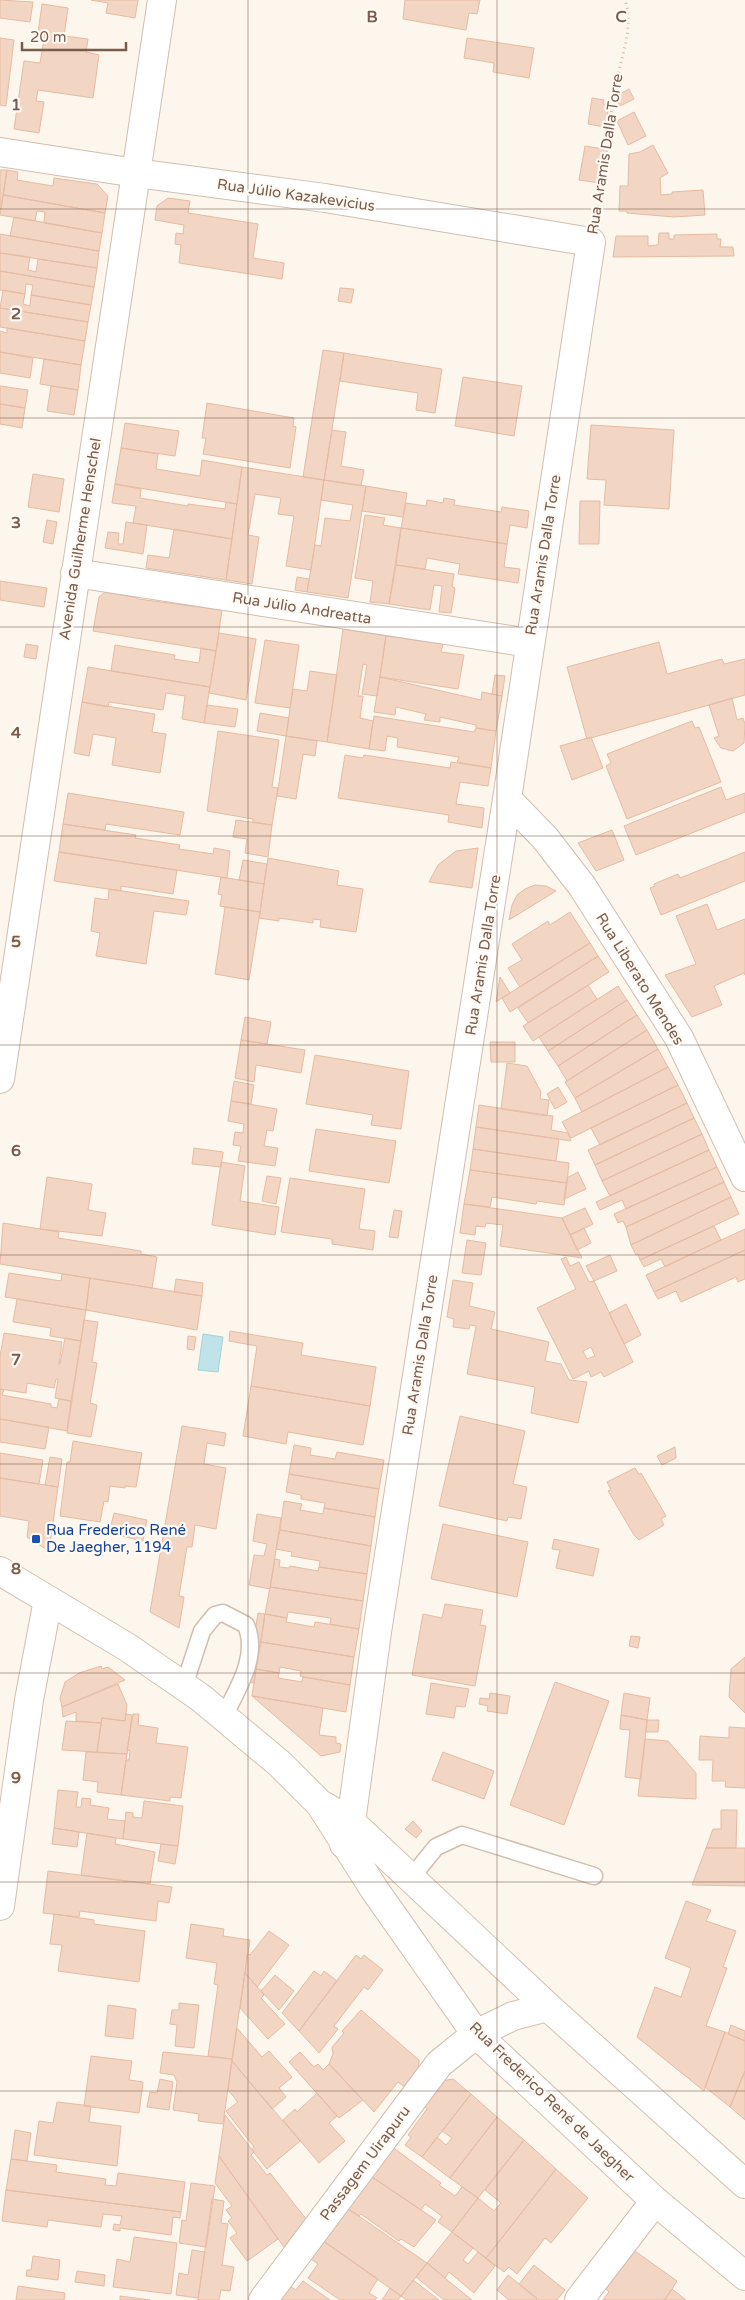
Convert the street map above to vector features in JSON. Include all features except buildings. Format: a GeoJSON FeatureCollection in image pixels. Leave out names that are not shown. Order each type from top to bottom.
{"type":"FeatureCollection","features":[{"type":"Feature","properties":{"kind":"street","name":"Avenida Guilherme Henschel"},"geometry":{"type":"LineString","coordinates":[[0,1078],[162,0]]}},
{"type":"Feature","properties":{"kind":"street","name":"Rua Júlio Kazakevicius"},"geometry":{"type":"LineString","coordinates":[[0,152],[136,173],[325,198],[591,242]]}},
{"type":"Feature","properties":{"kind":"street","name":"Rua Aramis Dalla Torre"},"geometry":{"type":"LineString","coordinates":[[348,1834],[377,1632],[507,799],[591,242]]}},
{"type":"Feature","properties":{"kind":"street","name":"Rua Júlio Andreatta"},"geometry":{"type":"LineString","coordinates":[[75,573],[530,643]]}},
{"type":"Feature","properties":{"kind":"street","name":"Rua Liberato Mendes"},"geometry":{"type":"LineString","coordinates":[[507,799],[544,838],[582,886],[679,1038],[745,1177]]}},
{"type":"Feature","properties":{"kind":"street","name":"Rua Frederico René de Jaegher"},"geometry":{"type":"LineString","coordinates":[[0,1571],[127,1647],[184,1686],[224,1716],[280,1764],[348,1834],[476,2034],[655,2201],[745,2276]]}},
{"type":"Feature","properties":{"kind":"street"},"geometry":{"type":"LineString","coordinates":[[0,1906],[29,1700],[48,1600]]}},
{"type":"Feature","properties":{"kind":"street","name":"Rua Frederico René de Jaegher"},"geometry":{"type":"LineString","coordinates":[[348,1834],[411,1878],[548,2007],[745,2184]]}},
{"type":"Feature","properties":{"kind":"street","name":"Passagem Uirapuru"},"geometry":{"type":"LineString","coordinates":[[263,2300],[439,2064],[476,2034],[513,2016],[548,2007]]}},
{"type":"Feature","properties":{"kind":"street"},"geometry":{"type":"LineString","coordinates":[[579,2300],[655,2201]]}},
{"type":"Feature","properties":{"kind":"lane"},"geometry":{"type":"LineString","coordinates":[[184,1686],[202,1632],[215,1615],[223,1613],[246,1625],[252,1638],[248,1668],[224,1716]]}},
{"type":"Feature","properties":{"kind":"lane"},"geometry":{"type":"LineString","coordinates":[[411,1878],[436,1847],[462,1835],[594,1876]]}},
{"type":"Feature","properties":{"kind":"path","name":"Rua Aramis Dalla Torre"},"geometry":{"type":"LineString","coordinates":[[591,242],[606,169],[620,65],[629,18],[626,0]]}},
{"type":"Feature","properties":{"kind":"water"},"geometry":{"type":"Polygon","coordinates":[[[203,1334],[223,1337],[218,1372],[198,1370],[203,1334]]]}},
{"type":"Feature","properties":{"kind":"place","name":"Rua Frederico René De Jaegher, 1194"},"geometry":{"type":"Point","coordinates":[36,1539]}}]}
